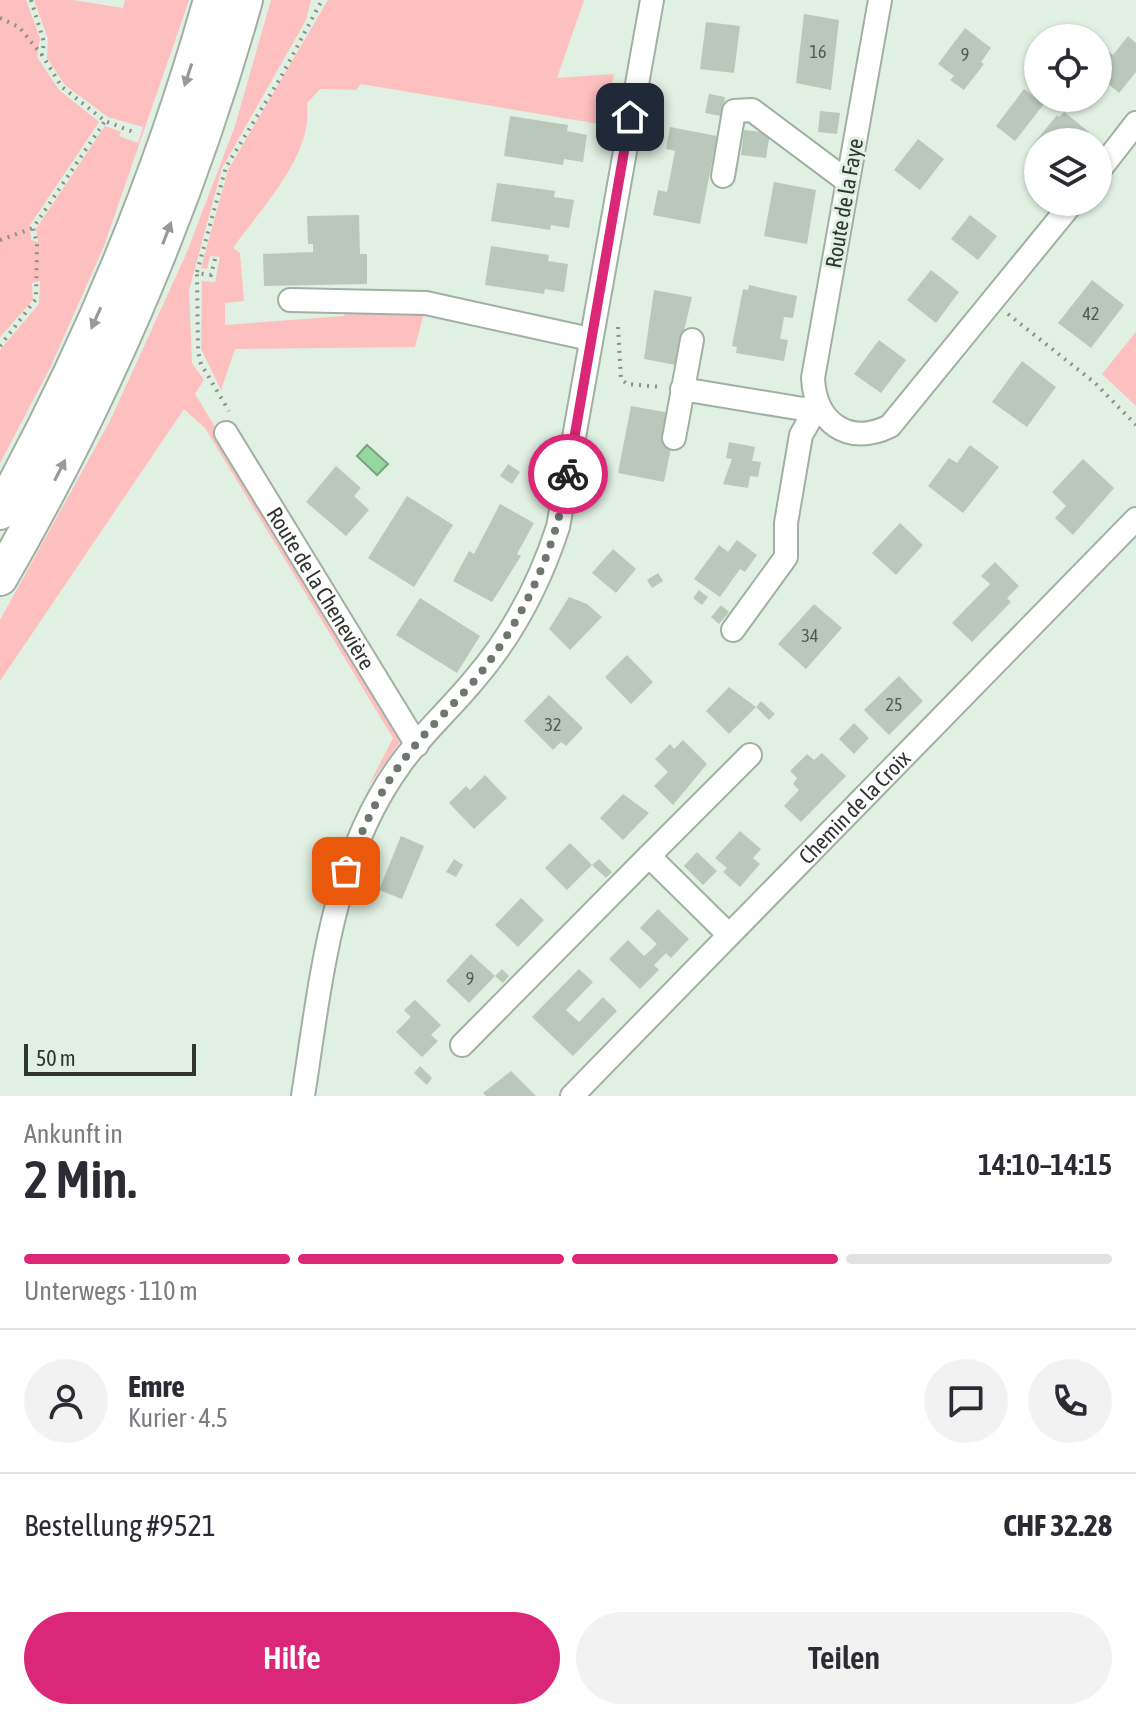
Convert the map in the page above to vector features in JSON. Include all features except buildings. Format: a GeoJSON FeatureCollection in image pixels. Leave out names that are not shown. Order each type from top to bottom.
{"type":"FeatureCollection","features":[{"type":"Feature","properties":{"kind":"highway"},"geometry":{"type":"LineString","coordinates":[[0,512],[51,416],[104,301],[169,134],[211,0]]}},
{"type":"Feature","properties":{"kind":"highway"},"geometry":{"type":"LineString","coordinates":[[0,578],[73,445],[133,316],[200,144],[245,0]]}},
{"type":"Feature","properties":{"kind":"street"},"geometry":{"type":"LineString","coordinates":[[303,1096],[326,957],[346,871],[367,820],[401,763],[491,658],[541,571],[564,500],[652,0]]}},
{"type":"Feature","properties":{"kind":"street","name":"Route de la Faye"},"geometry":{"type":"LineString","coordinates":[[733,630],[786,557],[786,523],[801,435],[817,407],[813,378],[880,0]]}},
{"type":"Feature","properties":{"kind":"street"},"geometry":{"type":"LineString","coordinates":[[723,176],[734,111],[752,110],[847,181]]}},
{"type":"Feature","properties":{"kind":"street"},"geometry":{"type":"LineString","coordinates":[[1112,154],[1136,123]]}},
{"type":"Feature","properties":{"kind":"street"},"geometry":{"type":"LineString","coordinates":[[682,389],[803,409],[817,407],[835,427],[851,432],[879,431],[890,426],[1061,216]]}},
{"type":"Feature","properties":{"kind":"street"},"geometry":{"type":"LineString","coordinates":[[290,300],[426,303],[590,339]]}},
{"type":"Feature","properties":{"kind":"street"},"geometry":{"type":"LineString","coordinates":[[674,438],[692,340]]}},
{"type":"Feature","properties":{"kind":"street","name":"Route de la Chenevière"},"geometry":{"type":"LineString","coordinates":[[226,433],[417,745]]}},
{"type":"Feature","properties":{"kind":"street","name":"Chemin de la Croix"},"geometry":{"type":"LineString","coordinates":[[572,1096],[1136,519]]}},
{"type":"Feature","properties":{"kind":"street"},"geometry":{"type":"LineString","coordinates":[[462,1045],[750,755]]}},
{"type":"Feature","properties":{"kind":"street"},"geometry":{"type":"LineString","coordinates":[[649,856],[729,935]]}},
{"type":"Feature","properties":{"kind":"path"},"geometry":{"type":"LineString","coordinates":[[31,0],[44,42],[42,55]]}},
{"type":"Feature","properties":{"kind":"path"},"geometry":{"type":"LineString","coordinates":[[201,364],[198,351],[197,273],[226,167],[281,77],[322,0]]}},
{"type":"Feature","properties":{"kind":"path"},"geometry":{"type":"LineString","coordinates":[[0,18],[19,27],[62,87],[105,121],[136,133]]}},
{"type":"Feature","properties":{"kind":"path"},"geometry":{"type":"LineString","coordinates":[[0,240],[33,228],[105,121]]}},
{"type":"Feature","properties":{"kind":"path"},"geometry":{"type":"LineString","coordinates":[[0,346],[36,299],[37,244],[33,228]]}},
{"type":"Feature","properties":{"kind":"path"},"geometry":{"type":"LineString","coordinates":[[197,273],[211,275],[215,259]]}},
{"type":"Feature","properties":{"kind":"path"},"geometry":{"type":"LineString","coordinates":[[991,300],[1095,383],[1136,425]]}},
{"type":"Feature","properties":{"kind":"path"},"geometry":{"type":"LineString","coordinates":[[608,325],[618,327],[621,379],[627,384],[682,389]]}},
{"type":"Feature","properties":{"kind":"shaded area"},"geometry":{"type":"Polygon","coordinates":[[[0,0],[26,0],[40,38],[37,57],[59,90],[99,122],[30,225],[31,240],[38,242],[36,229],[105,126],[121,132],[119,136],[138,143],[143,127],[108,117],[65,85],[47,58],[48,39],[34,0],[73,0],[123,8],[125,0],[189,0],[104,246],[50,368],[0,463],[0,350],[39,304],[40,281],[32,283],[33,300],[0,337],[0,0]]]}},
{"type":"Feature","properties":{"kind":"shaded area"},"geometry":{"type":"Polygon","coordinates":[[[271,0],[311,0],[306,20],[222,168],[189,290],[192,363],[204,380],[195,394],[404,736],[368,787],[393,738],[205,428],[184,409],[0,681],[0,620],[110,421],[187,252],[235,126],[271,0]]]}},
{"type":"Feature","properties":{"kind":"shaded area"},"geometry":{"type":"Polygon","coordinates":[[[328,0],[584,0],[557,78],[614,74],[605,125],[361,84],[356,90],[320,89],[307,103],[307,123],[294,161],[271,198],[233,248],[240,253],[244,301],[225,303],[225,325],[344,316],[350,306],[425,309],[415,347],[235,349],[221,390],[201,349],[202,281],[215,282],[220,257],[210,256],[207,269],[201,268],[228,170],[328,0]]]}},
{"type":"Feature","properties":{"kind":"shaded area"},"geometry":{"type":"Polygon","coordinates":[[[1136,332],[1136,406],[1102,374],[1136,332]]]}},
{"type":"Feature","properties":{"kind":"shaded area"},"geometry":{"type":"Polygon","coordinates":[[[367,445],[388,464],[377,475],[357,456],[367,445]]]}},
{"type":"Feature","properties":{"kind":"way so far"},"geometry":{"type":"LineString","coordinates":[[346,871],[367,820],[401,763],[475,680],[508,635],[549,552],[558,527],[568,474]]}},
{"type":"Feature","properties":{"kind":"route"},"geometry":{"type":"LineString","coordinates":[[568,474],[630,117]]}}]}
